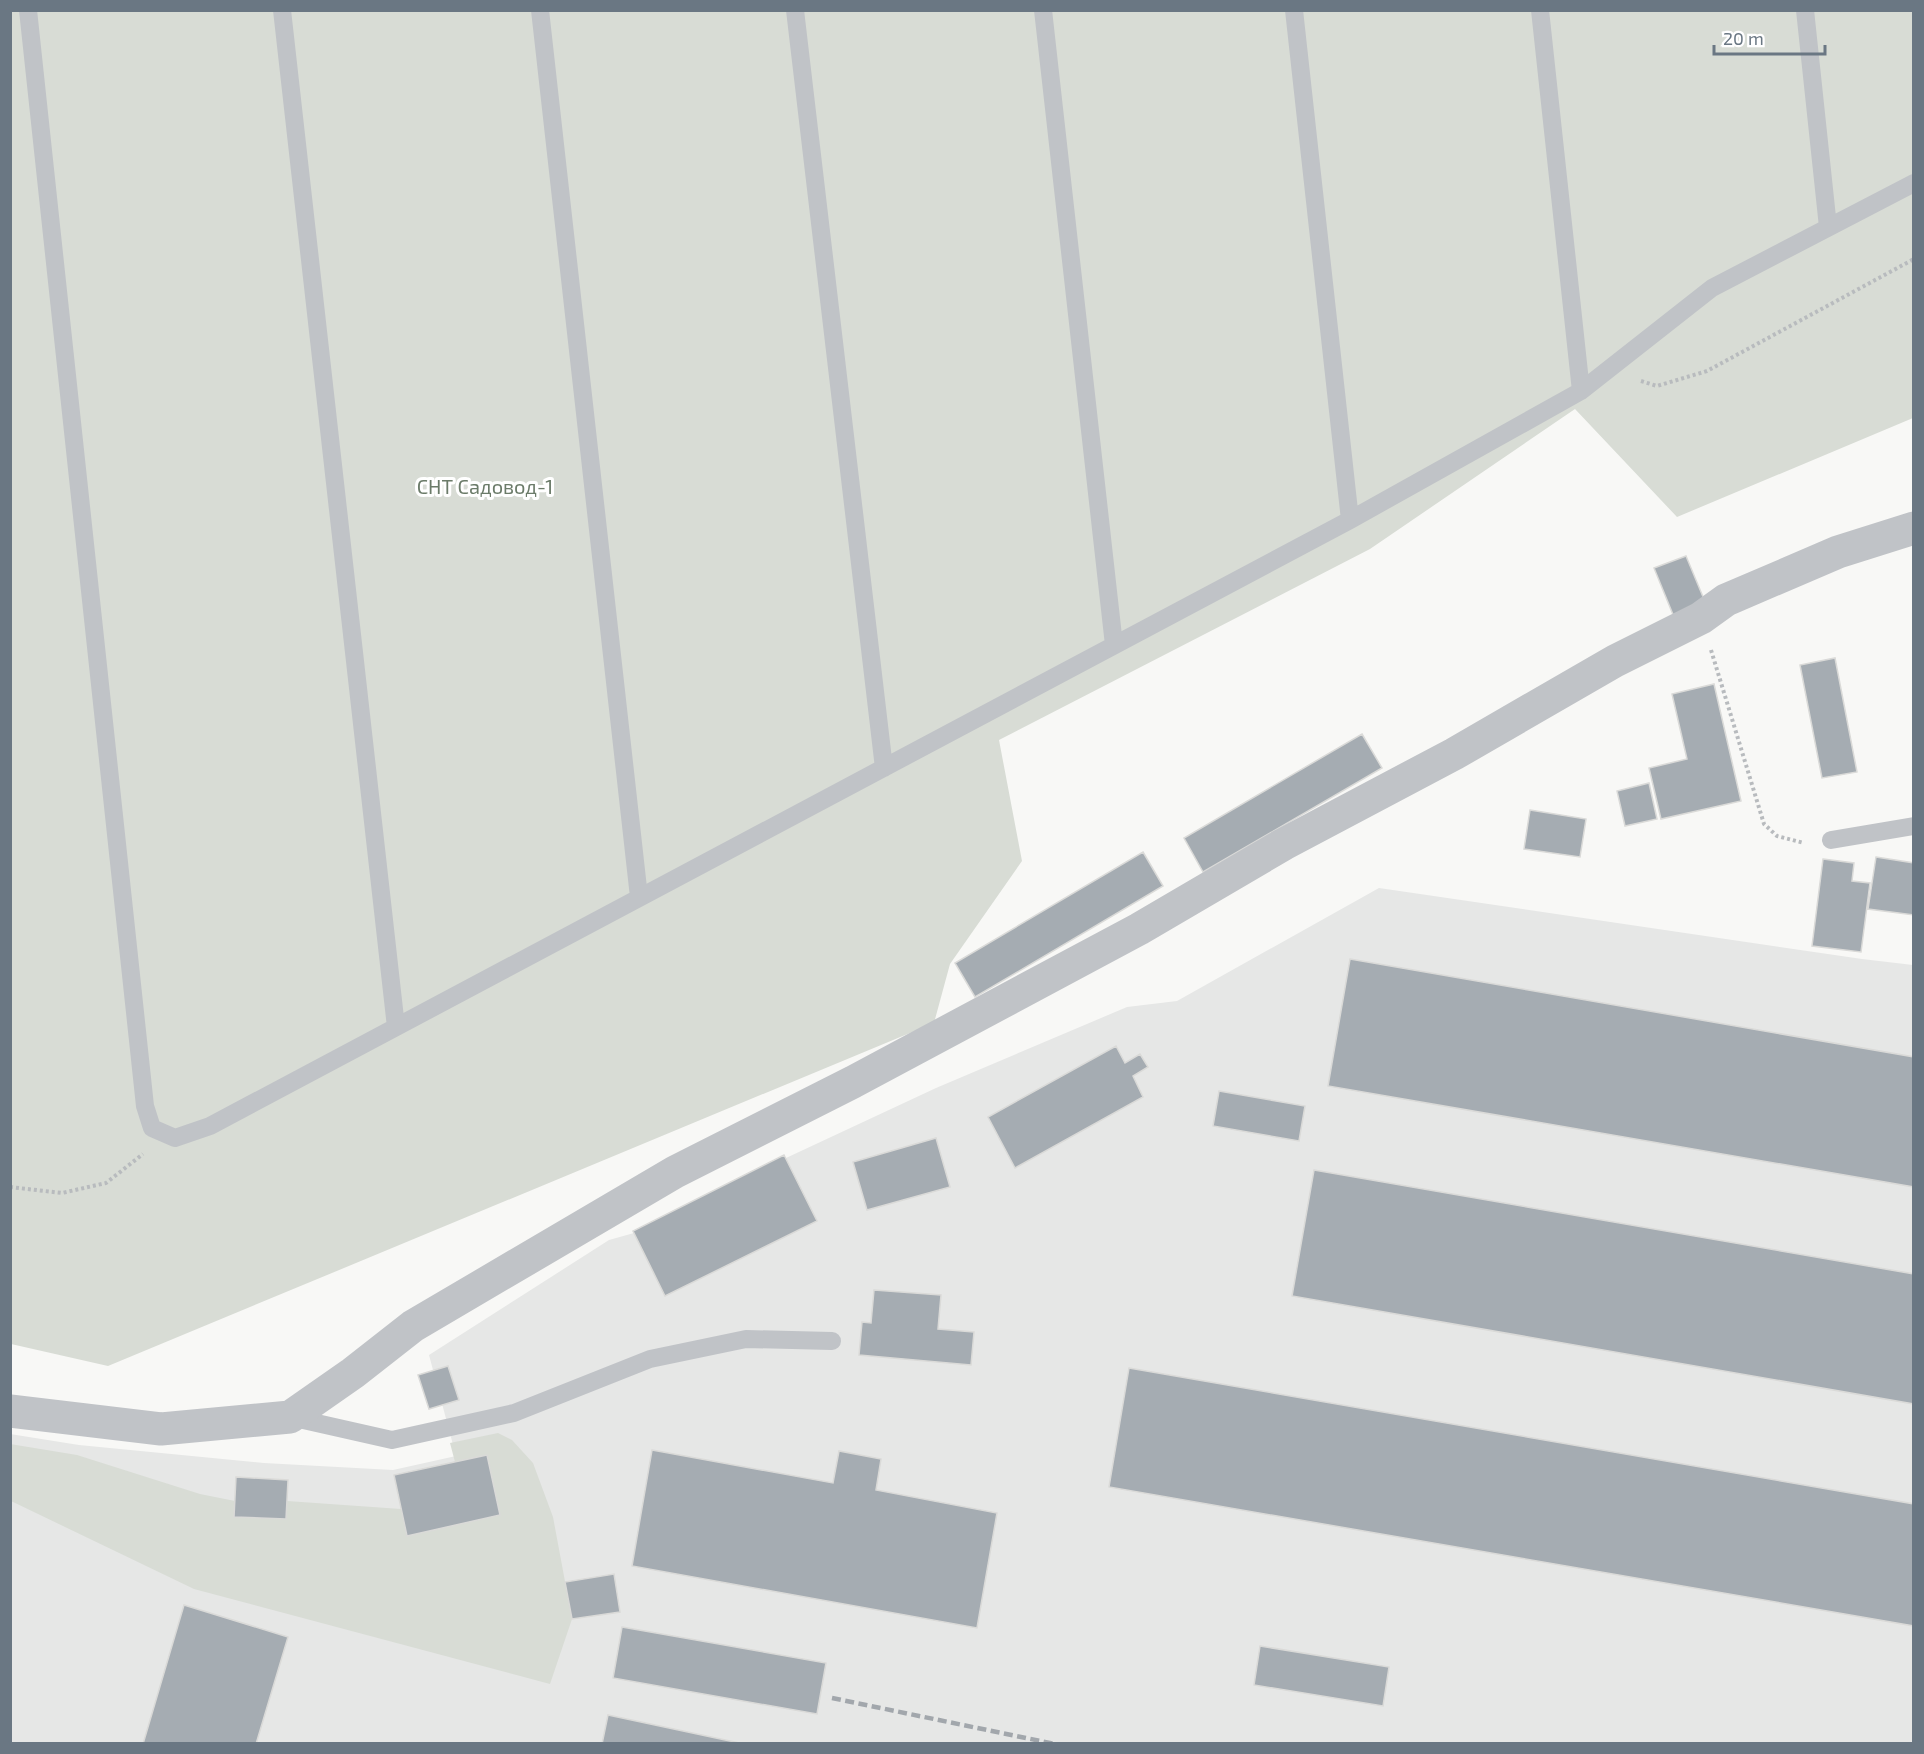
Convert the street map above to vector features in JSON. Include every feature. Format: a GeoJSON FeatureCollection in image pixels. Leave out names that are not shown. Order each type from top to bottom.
{"type":"FeatureCollection","features":[{"type":"Feature","properties":{"kind":"street"},"geometry":{"type":"LineString","coordinates":[[10,1411],[161,1429],[290,1417],[353,1373],[413,1326],[675,1172],[965,1023],[1139,929],[1284,844],[1454,754],[1615,661],[1701,618],[1726,600],[1838,552],[1914,528]]}},
{"type":"Feature","properties":{"kind":"lane"},"geometry":{"type":"LineString","coordinates":[[28,10],[143,1095],[152,1128],[175,1138],[210,1126],[1350,520],[1581,391],[1712,288],[1914,183]]}},
{"type":"Feature","properties":{"kind":"lane"},"geometry":{"type":"LineString","coordinates":[[282,10],[396,1027]]}},
{"type":"Feature","properties":{"kind":"lane"},"geometry":{"type":"LineString","coordinates":[[540,10],[639,897]]}},
{"type":"Feature","properties":{"kind":"lane"},"geometry":{"type":"LineString","coordinates":[[795,10],[884,768]]}},
{"type":"Feature","properties":{"kind":"lane"},"geometry":{"type":"LineString","coordinates":[[1043,10],[1114,645]]}},
{"type":"Feature","properties":{"kind":"lane"},"geometry":{"type":"LineString","coordinates":[[1294,10],[1350,520]]}},
{"type":"Feature","properties":{"kind":"lane"},"geometry":{"type":"LineString","coordinates":[[1540,10],[1581,391]]}},
{"type":"Feature","properties":{"kind":"lane"},"geometry":{"type":"LineString","coordinates":[[1805,10],[1828,227]]}},
{"type":"Feature","properties":{"kind":"lane"},"geometry":{"type":"LineString","coordinates":[[1832,840],[1914,825]]}},
{"type":"Feature","properties":{"kind":"lane"},"geometry":{"type":"LineString","coordinates":[[290,1417],[392,1440],[514,1413],[650,1359],[746,1339],[832,1341]]}},
{"type":"Feature","properties":{"kind":"path"},"geometry":{"type":"LineString","coordinates":[[1615,364],[1632,378],[1657,386],[1707,370],[1914,259]]}},
{"type":"Feature","properties":{"kind":"path"},"geometry":{"type":"LineString","coordinates":[[1701,618],[1764,824],[1777,836],[1803,843],[1832,840]]}},
{"type":"Feature","properties":{"kind":"path"},"geometry":{"type":"LineString","coordinates":[[10,1187],[62,1192],[106,1183],[143,1154],[152,1128]]}},
{"type":"Feature","properties":{"kind":"shaded area"},"geometry":{"type":"Polygon","coordinates":[[[1379,888],[1913,965],[1913,1743],[11,1743],[10,1434],[79,1445],[264,1463],[393,1470],[456,1456],[429,1355],[609,1240],[634,1233],[786,1158],[936,1088],[1127,1007],[1177,1001],[1379,888]]]}},
{"type":"Feature","properties":{"kind":"green space","name":"СНТ Садовод-1"},"geometry":{"type":"Polygon","coordinates":[[[11,11],[1913,11],[1913,418],[1677,517],[1575,409],[1370,549],[999,740],[1022,861],[950,964],[934,1023],[108,1366],[11,1344],[11,11]]]}},
{"type":"Feature","properties":{"kind":"green space"},"geometry":{"type":"Polygon","coordinates":[[[498,1433],[512,1440],[533,1463],[553,1517],[572,1619],[550,1684],[194,1589],[11,1501],[10,1444],[77,1455],[200,1494],[235,1501],[234,1517],[286,1519],[287,1501],[401,1509],[408,1536],[500,1515],[487,1455],[455,1462],[450,1443],[498,1433]]]}},
{"type":"Feature","properties":{"kind":"building"},"geometry":{"type":"Polygon","coordinates":[[[1686,556],[1706,604],[1674,617],[1654,568],[1686,556]]]}},
{"type":"Feature","properties":{"kind":"building"},"geometry":{"type":"Polygon","coordinates":[[[1835,658],[1857,772],[1822,778],[1800,665],[1835,658]]]}},
{"type":"Feature","properties":{"kind":"building"},"geometry":{"type":"Polygon","coordinates":[[[1714,684],[1741,801],[1661,819],[1649,768],[1687,759],[1672,694],[1714,684]]]}},
{"type":"Feature","properties":{"kind":"building"},"geometry":{"type":"Polygon","coordinates":[[[1362,734],[1382,768],[1203,872],[1184,838],[1362,734]]]}},
{"type":"Feature","properties":{"kind":"building"},"geometry":{"type":"Polygon","coordinates":[[[1649,783],[1657,819],[1625,826],[1617,791],[1649,783]]]}},
{"type":"Feature","properties":{"kind":"building"},"geometry":{"type":"Polygon","coordinates":[[[1530,810],[1586,819],[1580,857],[1524,849],[1530,810]]]}},
{"type":"Feature","properties":{"kind":"building"},"geometry":{"type":"Polygon","coordinates":[[[1143,852],[1163,886],[975,997],[955,963],[1143,852]]]}},
{"type":"Feature","properties":{"kind":"building"},"geometry":{"type":"Polygon","coordinates":[[[1876,857],[1914,863],[1914,915],[1868,909],[1876,857]]]}},
{"type":"Feature","properties":{"kind":"building"},"geometry":{"type":"Polygon","coordinates":[[[1823,859],[1854,863],[1852,881],[1870,883],[1861,952],[1812,946],[1823,859]]]}},
{"type":"Feature","properties":{"kind":"building"},"geometry":{"type":"Polygon","coordinates":[[[1350,959],[1914,1057],[1914,1187],[1328,1086],[1350,959]]]}},
{"type":"Feature","properties":{"kind":"building"},"geometry":{"type":"Polygon","coordinates":[[[1116,1046],[1125,1063],[1140,1054],[1148,1067],[1133,1076],[1143,1097],[1015,1168],[988,1117],[1116,1046]]]}},
{"type":"Feature","properties":{"kind":"building"},"geometry":{"type":"Polygon","coordinates":[[[1219,1091],[1305,1106],[1299,1141],[1213,1126],[1219,1091]]]}},
{"type":"Feature","properties":{"kind":"building"},"geometry":{"type":"Polygon","coordinates":[[[936,1138],[950,1187],[867,1210],[853,1162],[936,1138]]]}},
{"type":"Feature","properties":{"kind":"building"},"geometry":{"type":"Polygon","coordinates":[[[784,1155],[817,1221],[665,1296],[633,1231],[784,1155]]]}},
{"type":"Feature","properties":{"kind":"building"},"geometry":{"type":"Polygon","coordinates":[[[1314,1170],[1914,1274],[1914,1404],[1292,1296],[1314,1170]]]}},
{"type":"Feature","properties":{"kind":"building"},"geometry":{"type":"Polygon","coordinates":[[[874,1290],[941,1295],[938,1329],[974,1332],[971,1365],[859,1355],[862,1322],[871,1323],[874,1290]]]}},
{"type":"Feature","properties":{"kind":"building"},"geometry":{"type":"Polygon","coordinates":[[[448,1366],[459,1400],[429,1409],[418,1375],[448,1366]]]}},
{"type":"Feature","properties":{"kind":"building"},"geometry":{"type":"Polygon","coordinates":[[[1129,1368],[1914,1504],[1914,1626],[1109,1487],[1129,1368]]]}},
{"type":"Feature","properties":{"kind":"building"},"geometry":{"type":"Polygon","coordinates":[[[652,1450],[833,1483],[839,1451],[881,1459],[876,1490],[997,1513],[977,1628],[632,1566],[652,1450]]]}},
{"type":"Feature","properties":{"kind":"building"},"geometry":{"type":"Polygon","coordinates":[[[487,1455],[500,1515],[407,1536],[394,1475],[487,1455]]]}},
{"type":"Feature","properties":{"kind":"building"},"geometry":{"type":"Polygon","coordinates":[[[236,1477],[288,1480],[286,1519],[234,1517],[236,1477]]]}},
{"type":"Feature","properties":{"kind":"building"},"geometry":{"type":"Polygon","coordinates":[[[614,1574],[620,1612],[572,1619],[565,1582],[614,1574]]]}},
{"type":"Feature","properties":{"kind":"building"},"geometry":{"type":"Polygon","coordinates":[[[184,1605],[288,1637],[256,1744],[143,1744],[184,1605]]]}},
{"type":"Feature","properties":{"kind":"building"},"geometry":{"type":"Polygon","coordinates":[[[622,1627],[826,1663],[817,1714],[613,1678],[622,1627]]]}},
{"type":"Feature","properties":{"kind":"building"},"geometry":{"type":"Polygon","coordinates":[[[1260,1646],[1389,1667],[1383,1706],[1254,1685],[1260,1646]]]}},
{"type":"Feature","properties":{"kind":"building"},"geometry":{"type":"Polygon","coordinates":[[[608,1715],[744,1744],[602,1744],[608,1715]]]}},
{"type":"Feature","properties":{"kind":"railway"},"geometry":{"type":"LineString","coordinates":[[832,1698],[1055,1744]]}}]}
